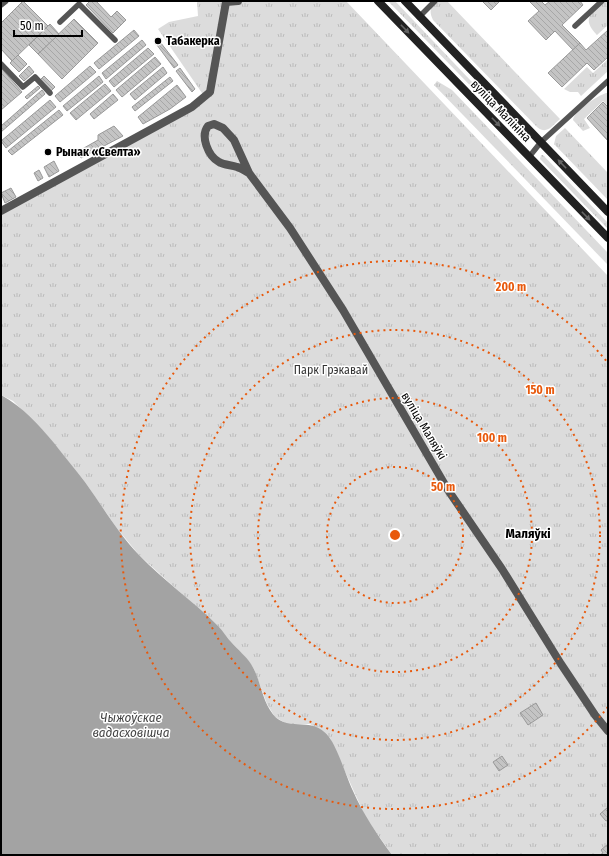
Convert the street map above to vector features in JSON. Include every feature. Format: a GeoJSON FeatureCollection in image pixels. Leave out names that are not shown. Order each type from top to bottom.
{"type":"FeatureCollection","features":[{"type":"Feature","properties":{"kind":"main road","name":"вуліца Малініна"},"geometry":{"type":"LineString","coordinates":[[378,1],[608,238]]}},
{"type":"Feature","properties":{"kind":"main road","name":"вуліца Малініна"},"geometry":{"type":"LineString","coordinates":[[405,1],[608,212]]}},
{"type":"Feature","properties":{"kind":"street"},"geometry":{"type":"LineString","coordinates":[[1,211],[192,107],[210,92],[226,2],[238,1]]}},
{"type":"Feature","properties":{"kind":"street","name":"вуліца Маляўкі"},"geometry":{"type":"LineString","coordinates":[[249,173],[237,167],[218,161],[211,154],[206,145],[205,137],[208,126],[214,124],[223,128],[230,134],[240,150],[249,173],[290,228],[343,310],[448,490],[502,570],[595,715],[608,731]]}},
{"type":"Feature","properties":{"kind":"lane"},"geometry":{"type":"LineString","coordinates":[[1,5],[6,1]]}},
{"type":"Feature","properties":{"kind":"lane"},"geometry":{"type":"LineString","coordinates":[[419,17],[435,1]]}},
{"type":"Feature","properties":{"kind":"lane"},"geometry":{"type":"LineString","coordinates":[[575,26],[602,1]]}},
{"type":"Feature","properties":{"kind":"lane"},"geometry":{"type":"LineString","coordinates":[[60,22],[80,4],[115,40]]}},
{"type":"Feature","properties":{"kind":"lane"},"geometry":{"type":"LineString","coordinates":[[1,64],[22,87],[35,77],[50,93]]}},
{"type":"Feature","properties":{"kind":"lane"},"geometry":{"type":"LineString","coordinates":[[529,157],[541,142],[607,82]]}},
{"type":"Feature","properties":{"kind":"green space","name":"Парк Грэкавай"},"geometry":{"type":"Polygon","coordinates":[[[197,1],[346,1],[608,276],[608,855],[392,855],[365,816],[330,738],[310,724],[287,724],[275,717],[267,704],[254,669],[248,660],[219,628],[139,555],[116,527],[85,482],[46,434],[13,401],[1,395],[1,213],[204,96],[158,29],[169,22],[198,16],[197,1]]]}},
{"type":"Feature","properties":{"kind":"green space"},"geometry":{"type":"Polygon","coordinates":[[[388,1],[395,1],[527,140],[526,142],[525,142],[388,1]]]}},
{"type":"Feature","properties":{"kind":"green space"},"geometry":{"type":"Polygon","coordinates":[[[436,1],[447,1],[560,119],[552,127],[544,130],[537,127],[433,20],[431,10],[432,5],[436,1]]]}},
{"type":"Feature","properties":{"kind":"green space"},"geometry":{"type":"Polygon","coordinates":[[[605,1],[608,1],[608,25],[597,35],[592,29],[589,20],[592,13],[605,1]]]}},
{"type":"Feature","properties":{"kind":"green space"},"geometry":{"type":"Polygon","coordinates":[[[608,59],[608,71],[581,96],[578,92],[570,92],[564,89],[587,67],[593,73],[608,59]]]}},
{"type":"Feature","properties":{"kind":"green space"},"geometry":{"type":"Polygon","coordinates":[[[437,81],[452,90],[608,253],[608,265],[434,85],[437,81]]]}},
{"type":"Feature","properties":{"kind":"green space"},"geometry":{"type":"Polygon","coordinates":[[[608,93],[608,106],[603,101],[584,119],[590,128],[583,131],[573,120],[574,116],[586,104],[608,93]]]}},
{"type":"Feature","properties":{"kind":"green space"},"geometry":{"type":"Polygon","coordinates":[[[565,128],[608,173],[608,200],[554,144],[556,136],[565,128]]]}},
{"type":"Feature","properties":{"kind":"green space"},"geometry":{"type":"Polygon","coordinates":[[[541,155],[543,155],[608,223],[608,229],[540,159],[541,155]]]}},
{"type":"Feature","properties":{"kind":"water","name":"Чыжоўскае вадасховішча"},"geometry":{"type":"Polygon","coordinates":[[[1,395],[23,410],[48,436],[85,482],[131,547],[158,574],[220,628],[230,641],[247,658],[259,681],[264,699],[276,718],[291,724],[314,726],[322,730],[329,737],[336,748],[350,785],[361,808],[392,855],[1,855],[1,395]]]}},
{"type":"Feature","properties":{"kind":"building"},"geometry":{"type":"Polygon","coordinates":[[[23,1],[48,26],[12,61],[1,49],[1,23],[23,1]]]}},
{"type":"Feature","properties":{"kind":"building"},"geometry":{"type":"Polygon","coordinates":[[[90,1],[96,1],[111,17],[117,11],[126,20],[113,33],[86,5],[90,1]]]}},
{"type":"Feature","properties":{"kind":"building"},"geometry":{"type":"Polygon","coordinates":[[[482,1],[500,1],[491,10],[482,1]]]}},
{"type":"Feature","properties":{"kind":"building"},"geometry":{"type":"Polygon","coordinates":[[[529,1],[541,1],[545,5],[550,1],[580,1],[583,5],[562,25],[580,43],[573,50],[555,31],[546,40],[528,21],[539,11],[529,1]]]}},
{"type":"Feature","properties":{"kind":"building"},"geometry":{"type":"Polygon","coordinates":[[[74,19],[98,43],[62,79],[38,54],[74,19]]]}},
{"type":"Feature","properties":{"kind":"building"},"geometry":{"type":"Polygon","coordinates":[[[50,24],[59,34],[38,54],[29,45],[50,24]]]}},
{"type":"Feature","properties":{"kind":"building"},"geometry":{"type":"Polygon","coordinates":[[[134,30],[139,36],[99,69],[94,63],[134,30]]]}},
{"type":"Feature","properties":{"kind":"building"},"geometry":{"type":"Polygon","coordinates":[[[608,30],[608,57],[594,70],[587,63],[562,87],[548,73],[580,43],[586,50],[608,30]]]}},
{"type":"Feature","properties":{"kind":"building"},"geometry":{"type":"Polygon","coordinates":[[[157,38],[178,65],[174,68],[154,41],[157,38]]]}},
{"type":"Feature","properties":{"kind":"building"},"geometry":{"type":"Polygon","coordinates":[[[142,40],[146,45],[106,79],[102,73],[142,40]]]}},
{"type":"Feature","properties":{"kind":"building"},"geometry":{"type":"Polygon","coordinates":[[[148,48],[154,54],[114,87],[109,81],[148,48]]]}},
{"type":"Feature","properties":{"kind":"building"},"geometry":{"type":"Polygon","coordinates":[[[18,55],[27,64],[19,72],[10,63],[18,55]]]}},
{"type":"Feature","properties":{"kind":"building"},"geometry":{"type":"Polygon","coordinates":[[[155,57],[161,64],[122,97],[116,90],[155,57]]]}},
{"type":"Feature","properties":{"kind":"building"},"geometry":{"type":"Polygon","coordinates":[[[29,66],[34,72],[24,81],[19,76],[29,66]]]}},
{"type":"Feature","properties":{"kind":"building"},"geometry":{"type":"Polygon","coordinates":[[[90,66],[96,72],[60,102],[55,96],[90,66]]]}},
{"type":"Feature","properties":{"kind":"building"},"geometry":{"type":"Polygon","coordinates":[[[163,67],[167,73],[135,100],[130,94],[163,67]]]}},
{"type":"Feature","properties":{"kind":"building"},"geometry":{"type":"Polygon","coordinates":[[[180,68],[195,89],[192,92],[176,71],[180,68]]]}},
{"type":"Feature","properties":{"kind":"building"},"geometry":{"type":"Polygon","coordinates":[[[2,69],[22,92],[1,110],[1,70],[2,69]]]}},
{"type":"Feature","properties":{"kind":"building"},"geometry":{"type":"Polygon","coordinates":[[[44,76],[55,87],[51,91],[40,80],[44,76]]]}},
{"type":"Feature","properties":{"kind":"building"},"geometry":{"type":"Polygon","coordinates":[[[99,76],[103,82],[67,111],[63,106],[99,76]]]}},
{"type":"Feature","properties":{"kind":"building"},"geometry":{"type":"Polygon","coordinates":[[[170,77],[173,81],[135,111],[132,107],[170,77]]]}},
{"type":"Feature","properties":{"kind":"building"},"geometry":{"type":"Polygon","coordinates":[[[105,84],[111,91],[76,120],[70,113],[105,84]]]}},
{"type":"Feature","properties":{"kind":"building"},"geometry":{"type":"Polygon","coordinates":[[[177,85],[186,97],[170,109],[143,124],[138,117],[177,85]]]}},
{"type":"Feature","properties":{"kind":"building"},"geometry":{"type":"Polygon","coordinates":[[[38,86],[40,88],[27,99],[25,97],[38,86]]]}},
{"type":"Feature","properties":{"kind":"building"},"geometry":{"type":"Polygon","coordinates":[[[42,90],[45,94],[1,132],[1,126],[42,90]]]}},
{"type":"Feature","properties":{"kind":"building"},"geometry":{"type":"Polygon","coordinates":[[[113,94],[118,100],[94,119],[90,114],[113,94]]]}},
{"type":"Feature","properties":{"kind":"building"},"geometry":{"type":"Polygon","coordinates":[[[50,100],[56,107],[6,148],[1,141],[50,100]]]}},
{"type":"Feature","properties":{"kind":"building"},"geometry":{"type":"Polygon","coordinates":[[[603,102],[608,107],[608,141],[587,118],[603,102]]]}},
{"type":"Feature","properties":{"kind":"building"},"geometry":{"type":"Polygon","coordinates":[[[59,110],[63,115],[12,155],[8,151],[59,110]]]}},
{"type":"Feature","properties":{"kind":"building"},"geometry":{"type":"Polygon","coordinates":[[[114,126],[123,136],[81,158],[77,152],[98,140],[98,135],[114,126]]]}},
{"type":"Feature","properties":{"kind":"building"},"geometry":{"type":"Polygon","coordinates":[[[54,161],[59,171],[49,177],[44,167],[54,161]]]}},
{"type":"Feature","properties":{"kind":"building"},"geometry":{"type":"Polygon","coordinates":[[[39,170],[43,178],[38,181],[34,173],[39,170]]]}},
{"type":"Feature","properties":{"kind":"building"},"geometry":{"type":"Polygon","coordinates":[[[11,188],[16,197],[5,203],[1,193],[11,188]]]}},
{"type":"Feature","properties":{"kind":"building"},"geometry":{"type":"Polygon","coordinates":[[[536,703],[543,715],[528,725],[520,713],[536,703]]]}},
{"type":"Feature","properties":{"kind":"building"},"geometry":{"type":"Polygon","coordinates":[[[502,756],[508,765],[499,771],[493,762],[502,756]]]}},
{"type":"Feature","properties":{"kind":"building"},"geometry":{"type":"Polygon","coordinates":[[[608,807],[608,820],[606,821],[600,814],[608,807]]]}},
{"type":"Feature","properties":{"kind":"building"},"geometry":{"type":"Polygon","coordinates":[[[608,844],[608,854],[600,855],[603,853],[601,850],[608,844]]]}},
{"type":"Feature","properties":{"kind":"place","name":"Табакерка"},"geometry":{"type":"Point","coordinates":[158,41]}},
{"type":"Feature","properties":{"kind":"place","name":"Рынак «Свелта»"},"geometry":{"type":"Point","coordinates":[48,152]}},
{"type":"Feature","properties":{"kind":"district","name":"Маляўкі"},"geometry":{"type":"Point","coordinates":[528,533]}}]}
